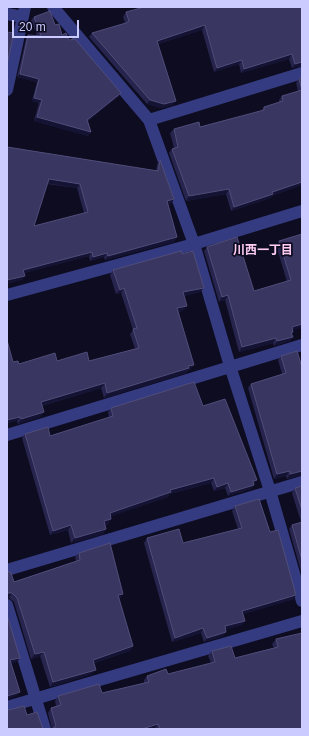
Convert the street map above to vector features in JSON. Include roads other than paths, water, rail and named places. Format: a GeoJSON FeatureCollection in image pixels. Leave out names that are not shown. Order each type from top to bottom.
{"type":"FeatureCollection","features":[{"type":"Feature","properties":{"kind":"street"},"geometry":{"type":"LineString","coordinates":[[54,7],[149,120],[194,244],[230,366],[270,491],[302,601]]}},
{"type":"Feature","properties":{"kind":"street"},"geometry":{"type":"LineString","coordinates":[[7,14],[24,12],[7,90]]}},
{"type":"Feature","properties":{"kind":"street"},"geometry":{"type":"LineString","coordinates":[[149,120],[302,73]]}},
{"type":"Feature","properties":{"kind":"street"},"geometry":{"type":"LineString","coordinates":[[7,295],[194,244],[302,211]]}},
{"type":"Feature","properties":{"kind":"street"},"geometry":{"type":"LineString","coordinates":[[7,435],[302,345]]}},
{"type":"Feature","properties":{"kind":"street"},"geometry":{"type":"LineString","coordinates":[[7,570],[302,482]]}},
{"type":"Feature","properties":{"kind":"street"},"geometry":{"type":"LineString","coordinates":[[7,605],[45,729]]}},
{"type":"Feature","properties":{"kind":"street"},"geometry":{"type":"LineString","coordinates":[[7,707],[302,621]]}},
{"type":"Feature","properties":{"kind":"district","name":"川西一丁目"},"geometry":{"type":"Point","coordinates":[263,251]}}]}
